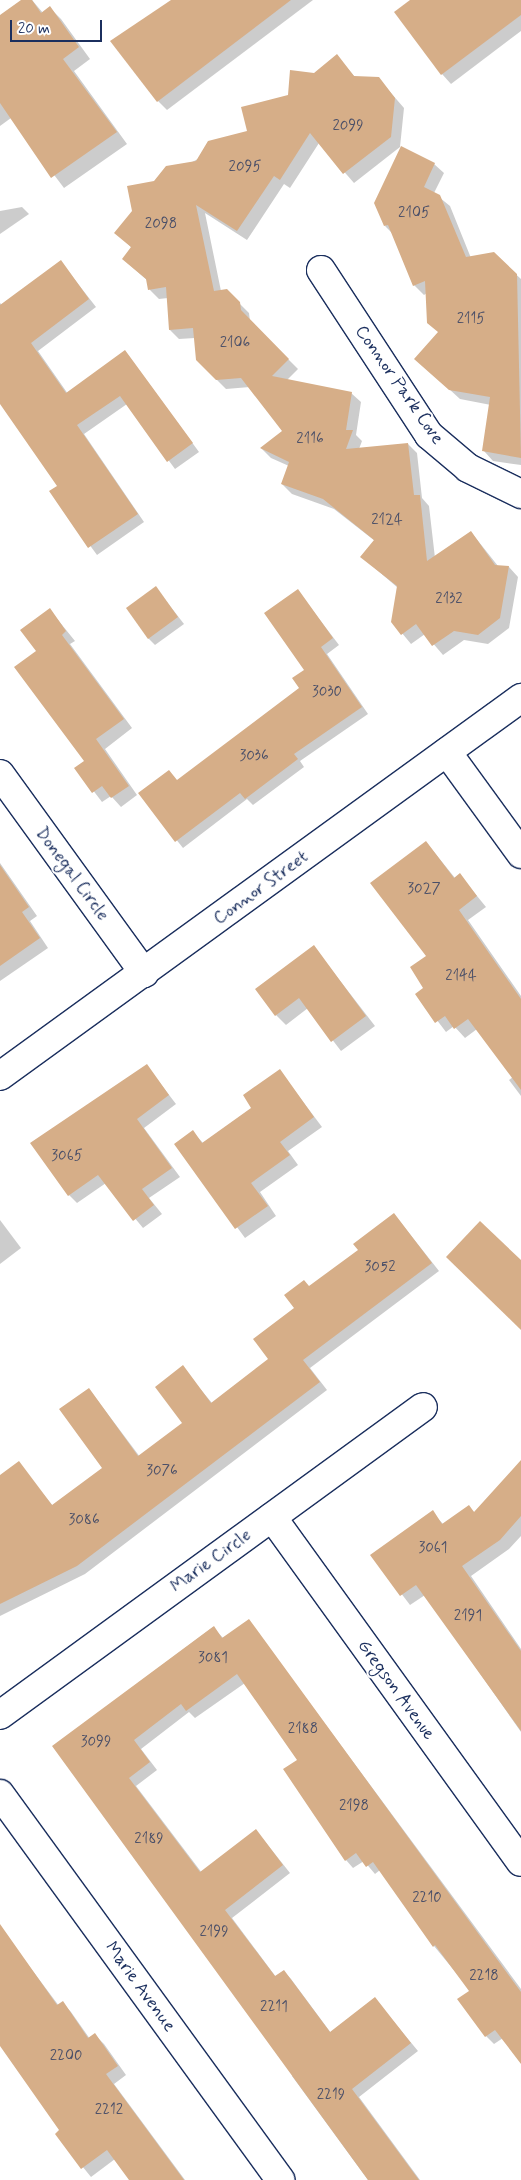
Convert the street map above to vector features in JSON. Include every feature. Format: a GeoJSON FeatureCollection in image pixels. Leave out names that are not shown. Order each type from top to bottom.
{"type":"FeatureCollection","features":[{"type":"Feature","properties":{"kind":"street","name":"Connor Park Cove"},"geometry":{"type":"LineString","coordinates":[[321,270],[429,435],[468,468],[521,494]]}},
{"type":"Feature","properties":{"kind":"street","name":"Connor Street"},"geometry":{"type":"LineString","coordinates":[[0,1076],[521,698]]}},
{"type":"Feature","properties":{"kind":"street"},"geometry":{"type":"LineString","coordinates":[[447,752],[521,854]]}},
{"type":"Feature","properties":{"kind":"street","name":"Donegal Circle"},"geometry":{"type":"LineString","coordinates":[[0,774],[144,973]]}},
{"type":"Feature","properties":{"kind":"street","name":"Marie Circle"},"geometry":{"type":"LineString","coordinates":[[0,1715],[423,1407]]}},
{"type":"Feature","properties":{"kind":"street","name":"Gregson Avenue"},"geometry":{"type":"LineString","coordinates":[[272,1517],[521,1862]]}},
{"type":"Feature","properties":{"kind":"street","name":"Marie Avenue"},"geometry":{"type":"LineString","coordinates":[[0,1794],[280,2180]]}},
{"type":"Feature","properties":{"kind":"building"},"geometry":{"type":"Polygon","coordinates":[[[21,0],[32,0],[41,13],[50,6],[79,47],[63,59],[117,132],[51,178],[0,103],[0,15],[21,0]]]}},
{"type":"Feature","properties":{"kind":"building"},"geometry":{"type":"Polygon","coordinates":[[[171,0],[291,0],[157,102],[110,41],[171,0]]]}},
{"type":"Feature","properties":{"kind":"building"},"geometry":{"type":"Polygon","coordinates":[[[410,0],[521,0],[521,15],[441,75],[394,12],[410,0]]]}},
{"type":"Feature","properties":{"kind":"building"},"geometry":{"type":"Polygon","coordinates":[[[337,54],[354,76],[379,77],[395,98],[391,137],[343,174],[310,133],[280,180],[274,176],[237,231],[196,205],[214,291],[227,289],[240,302],[241,310],[289,359],[272,376],[352,392],[346,430],[353,430],[346,449],[408,443],[414,495],[420,495],[427,561],[471,531],[495,565],[509,566],[500,618],[478,635],[454,631],[432,646],[416,624],[401,635],[391,622],[397,586],[360,557],[374,540],[323,499],[281,484],[289,462],[260,448],[282,431],[241,378],[216,380],[196,360],[193,328],[169,330],[166,287],[148,290],[146,279],[122,259],[131,247],[114,233],[132,211],[127,186],[154,181],[166,166],[196,161],[208,141],[247,131],[241,107],[288,95],[290,70],[314,73],[337,54]]]}},
{"type":"Feature","properties":{"kind":"building"},"geometry":{"type":"Polygon","coordinates":[[[401,146],[435,163],[424,187],[440,195],[466,257],[494,252],[517,274],[521,458],[482,451],[490,397],[449,390],[414,359],[438,332],[427,323],[425,281],[413,286],[388,225],[384,226],[374,203],[401,146]]]}},
{"type":"Feature","properties":{"kind":"building"},"geometry":{"type":"Polygon","coordinates":[[[61,260],[89,299],[31,343],[66,393],[125,350],[193,443],[167,462],[120,396],[77,425],[138,514],[88,548],[49,491],[57,486],[0,404],[0,305],[61,260]]]}},
{"type":"Feature","properties":{"kind":"building"},"geometry":{"type":"Polygon","coordinates":[[[156,586],[178,617],[148,639],[126,608],[156,586]]]}},
{"type":"Feature","properties":{"kind":"building"},"geometry":{"type":"Polygon","coordinates":[[[298,589],[333,638],[321,647],[362,707],[294,754],[298,759],[245,799],[240,793],[175,842],[138,793],[169,770],[177,780],[299,688],[292,678],[304,670],[264,613],[298,589]]]}},
{"type":"Feature","properties":{"kind":"building"},"geometry":{"type":"Polygon","coordinates":[[[50,608],[66,631],[62,635],[124,719],[96,739],[129,786],[111,798],[102,786],[92,793],[74,768],[84,761],[14,667],[36,651],[20,630],[50,608]]]}},
{"type":"Feature","properties":{"kind":"building"},"geometry":{"type":"Polygon","coordinates":[[[426,841],[454,878],[460,873],[477,896],[459,910],[521,999],[521,1090],[468,1019],[454,1029],[445,1016],[435,1023],[415,994],[423,988],[410,967],[426,956],[370,883],[426,841]]]}},
{"type":"Feature","properties":{"kind":"building"},"geometry":{"type":"Polygon","coordinates":[[[0,865],[29,907],[22,912],[40,938],[0,966],[0,865]]]}},
{"type":"Feature","properties":{"kind":"building"},"geometry":{"type":"Polygon","coordinates":[[[314,945],[366,1016],[331,1042],[299,998],[275,1016],[255,989],[314,945]]]}},
{"type":"Feature","properties":{"kind":"building"},"geometry":{"type":"Polygon","coordinates":[[[147,1064],[169,1095],[137,1119],[172,1168],[142,1189],[154,1205],[133,1221],[98,1175],[68,1196],[30,1143],[147,1064]]]}},
{"type":"Feature","properties":{"kind":"building"},"geometry":{"type":"Polygon","coordinates":[[[280,1069],[314,1117],[280,1142],[290,1155],[251,1183],[268,1206],[235,1229],[174,1144],[193,1130],[202,1143],[251,1108],[243,1095],[280,1069]]]}},
{"type":"Feature","properties":{"kind":"building"},"geometry":{"type":"Polygon","coordinates":[[[394,1213],[432,1263],[303,1360],[320,1382],[77,1566],[0,1604],[0,1475],[19,1461],[52,1505],[102,1468],[59,1409],[89,1388],[138,1456],[182,1423],[155,1387],[183,1365],[211,1403],[268,1359],[253,1339],[294,1308],[284,1295],[304,1280],[309,1286],[358,1250],[353,1244],[394,1213]]]}},
{"type":"Feature","properties":{"kind":"building"},"geometry":{"type":"Polygon","coordinates":[[[480,1221],[521,1260],[521,1330],[446,1257],[480,1221]]]}},
{"type":"Feature","properties":{"kind":"building"},"geometry":{"type":"Polygon","coordinates":[[[521,1460],[521,1516],[500,1540],[462,1566],[521,1651],[521,1731],[416,1585],[400,1596],[370,1555],[433,1510],[442,1524],[469,1505],[474,1512],[521,1460]]]}},
{"type":"Feature","properties":{"kind":"building"},"geometry":{"type":"Polygon","coordinates":[[[249,1619],[521,1992],[521,2064],[495,2030],[485,2037],[457,1999],[469,1991],[435,1945],[433,1947],[373,1862],[366,1867],[356,1853],[345,1861],[283,1769],[297,1760],[237,1674],[186,1711],[181,1704],[134,1740],[150,1762],[129,1778],[200,1872],[256,1829],[283,1865],[225,1910],[275,1976],[284,1970],[330,2032],[375,1997],[411,2043],[352,2089],[419,2180],[368,2180],[52,1746],[214,1626],[222,1638],[249,1619]]]}},
{"type":"Feature","properties":{"kind":"building"},"geometry":{"type":"Polygon","coordinates":[[[0,1924],[57,2005],[63,2001],[88,2038],[95,2033],[118,2066],[106,2074],[184,2180],[129,2180],[107,2150],[81,2169],[55,2134],[59,2130],[0,2046],[0,1924]]]}}]}
